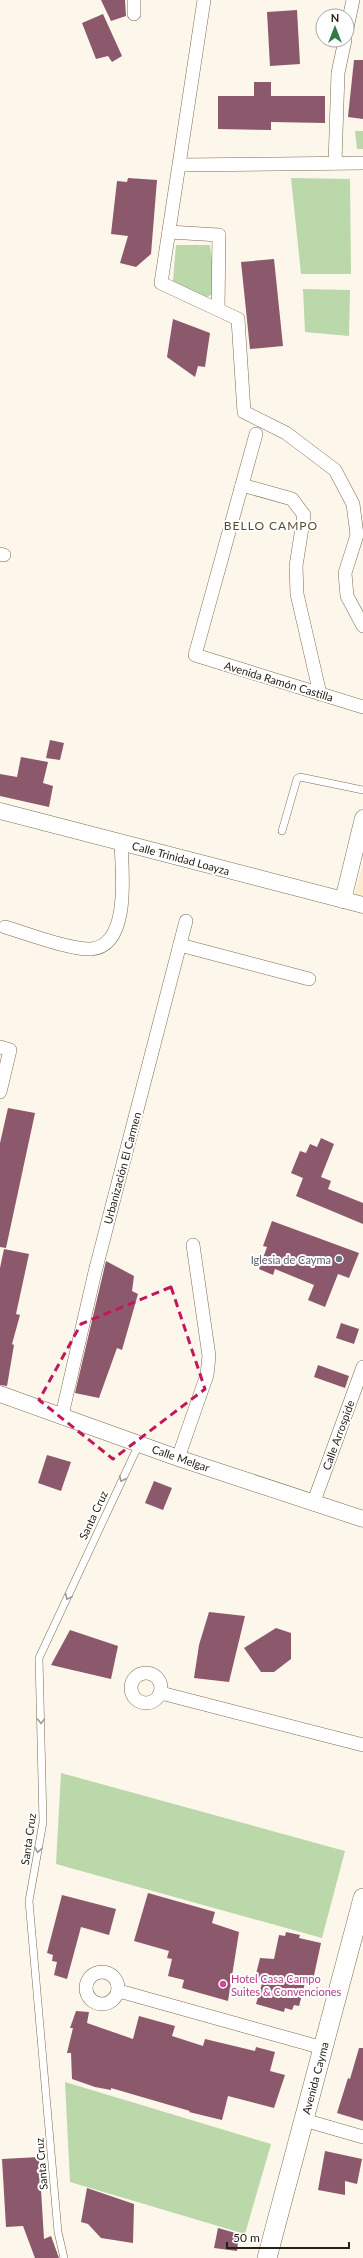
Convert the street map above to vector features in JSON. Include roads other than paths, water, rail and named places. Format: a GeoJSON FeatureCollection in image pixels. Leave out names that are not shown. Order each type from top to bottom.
{"type":"FeatureCollection","features":[{"type":"Feature","properties":{"kind":"main road","name":"Avenida Cayma"},"geometry":{"type":"LineString","coordinates":[[267,2258],[323,2048],[359,1926],[363,1898]]}},
{"type":"Feature","properties":{"kind":"street"},"geometry":{"type":"LineString","coordinates":[[134,0],[134,14]]}},
{"type":"Feature","properties":{"kind":"street"},"geometry":{"type":"LineString","coordinates":[[204,0],[161,284],[238,319],[244,412],[286,433],[336,470],[353,504],[357,535],[345,573],[347,596],[363,626]]}},
{"type":"Feature","properties":{"kind":"street"},"geometry":{"type":"LineString","coordinates":[[335,163],[338,73],[343,48]]}},
{"type":"Feature","properties":{"kind":"street"},"geometry":{"type":"LineString","coordinates":[[180,165],[363,163]]}},
{"type":"Feature","properties":{"kind":"street"},"geometry":{"type":"LineString","coordinates":[[169,232],[219,235],[218,309]]}},
{"type":"Feature","properties":{"kind":"street"},"geometry":{"type":"LineString","coordinates":[[256,434],[242,485],[292,499],[304,515],[296,566],[297,594],[320,694]]}},
{"type":"Feature","properties":{"kind":"street","name":"Avenida Ramón Castilla"},"geometry":{"type":"LineString","coordinates":[[242,485],[195,655],[363,707]]}},
{"type":"Feature","properties":{"kind":"street","name":"Calle Trinidad Loayza"},"geometry":{"type":"LineString","coordinates":[[0,811],[363,905]]}},
{"type":"Feature","properties":{"kind":"street"},"geometry":{"type":"LineString","coordinates":[[343,900],[363,818]]}},
{"type":"Feature","properties":{"kind":"street"},"geometry":{"type":"LineString","coordinates":[[5,927],[57,943],[89,949],[101,947],[111,940],[123,900],[121,842]]}},
{"type":"Feature","properties":{"kind":"street","name":"Urbanización El Carmen"},"geometry":{"type":"LineString","coordinates":[[62,1415],[95,1272],[186,921]]}},
{"type":"Feature","properties":{"kind":"street"},"geometry":{"type":"LineString","coordinates":[[180,945],[309,979]]}},
{"type":"Feature","properties":{"kind":"street"},"geometry":{"type":"LineString","coordinates":[[0,1047],[10,1050],[0,1092]]}},
{"type":"Feature","properties":{"kind":"street"},"geometry":{"type":"LineString","coordinates":[[178,1458],[207,1375],[208,1363],[193,1245]]}},
{"type":"Feature","properties":{"kind":"street","name":"Calle Arrospide"},"geometry":{"type":"LineString","coordinates":[[313,1504],[362,1375]]}},
{"type":"Feature","properties":{"kind":"street","name":"Calle Melgar"},"geometry":{"type":"LineString","coordinates":[[0,1394],[62,1415],[178,1458],[313,1504],[363,1519]]}},
{"type":"Feature","properties":{"kind":"street"},"geometry":{"type":"LineString","coordinates":[[161,1693],[363,1745]]}},
{"type":"Feature","properties":{"kind":"street"},"geometry":{"type":"LineString","coordinates":[[119,1991],[323,2048]]}},
{"type":"Feature","properties":{"kind":"street"},"geometry":{"type":"LineString","coordinates":[[304,2120],[363,2137]]}},
{"type":"Feature","properties":{"kind":"lane"},"geometry":{"type":"LineString","coordinates":[[282,831],[297,778],[300,777],[363,790]]}},
{"type":"Feature","properties":{"kind":"lane","name":"Santa Cruz"},"geometry":{"type":"LineString","coordinates":[[64,2258],[58,2232],[29,1901],[44,1822],[39,1658],[139,1443]]}},
{"type":"Feature","properties":{"kind":"place","name":"Iglesia de Cayma"},"geometry":{"type":"Point","coordinates":[339,1259]}},
{"type":"Feature","properties":{"kind":"place","name":"Hotel Casa Campo Suites & Convenciones"},"geometry":{"type":"Point","coordinates":[223,1984]}},
{"type":"Feature","properties":{"kind":"district","name":"BELLO CAMPO"},"geometry":{"type":"Point","coordinates":[271,525]}}]}
